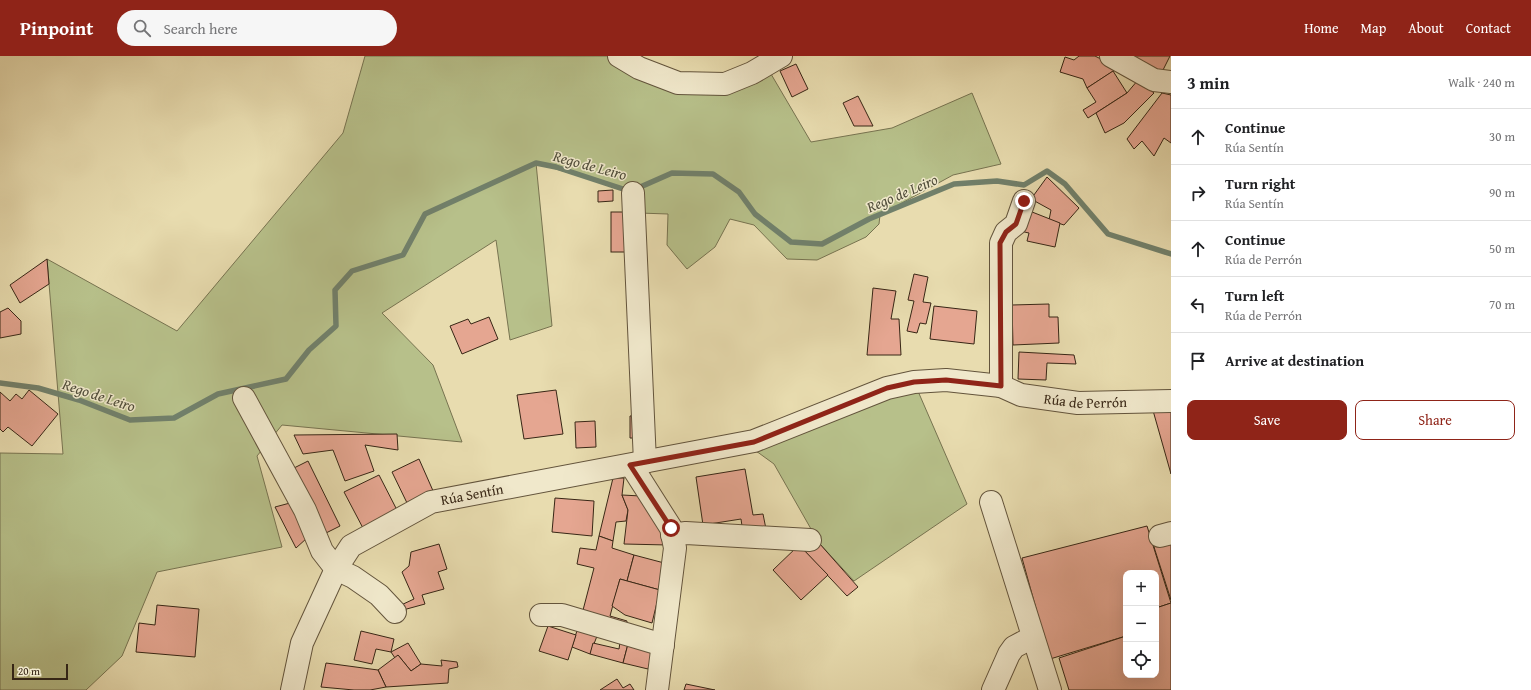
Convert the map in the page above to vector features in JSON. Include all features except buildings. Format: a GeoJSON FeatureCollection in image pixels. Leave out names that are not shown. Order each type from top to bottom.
{"type":"FeatureCollection","features":[{"type":"Feature","properties":{"kind":"street"},"geometry":{"type":"LineString","coordinates":[[619,56],[639,68],[678,84],[724,84],[752,73],[781,56]]}},
{"type":"Feature","properties":{"kind":"street"},"geometry":{"type":"LineString","coordinates":[[1111,56],[1154,80],[1171,82]]}},
{"type":"Feature","properties":{"kind":"street"},"geometry":{"type":"LineString","coordinates":[[633,194],[638,463],[671,528],[675,548],[657,690]]}},
{"type":"Feature","properties":{"kind":"street"},"geometry":{"type":"LineString","coordinates":[[1001,386],[1000,243],[1006,232],[1016,224],[1024,201]]}},
{"type":"Feature","properties":{"kind":"street","name":"Rúa de Perrón"},"geometry":{"type":"LineString","coordinates":[[863,398],[887,388],[914,382],[946,380],[1001,386],[1021,395],[1078,403],[1171,401]]}},
{"type":"Feature","properties":{"kind":"street"},"geometry":{"type":"LineString","coordinates":[[244,398],[305,510],[322,551],[336,569],[352,577],[379,595],[396,612]]}},
{"type":"Feature","properties":{"kind":"street","name":"Rúa Sentín"},"geometry":{"type":"LineString","coordinates":[[292,690],[302,643],[336,569],[351,546],[431,502],[754,442],[863,398]]}},
{"type":"Feature","properties":{"kind":"street"},"geometry":{"type":"LineString","coordinates":[[991,502],[1050,690]]}},
{"type":"Feature","properties":{"kind":"street"},"geometry":{"type":"LineString","coordinates":[[672,535],[686,533],[810,540]]}},
{"type":"Feature","properties":{"kind":"street"},"geometry":{"type":"LineString","coordinates":[[541,615],[562,615],[663,645]]}},
{"type":"Feature","properties":{"kind":"street"},"geometry":{"type":"LineString","coordinates":[[993,690],[1009,654],[1014,647],[1034,637]]}},
{"type":"Feature","properties":{"kind":"green space"},"geometry":{"type":"Polygon","coordinates":[[[365,56],[619,56],[678,83],[771,74],[811,142],[892,128],[972,93],[1001,164],[953,175],[880,215],[879,224],[866,237],[817,260],[787,259],[754,225],[730,219],[715,247],[687,269],[667,245],[668,214],[639,213],[623,189],[536,163],[552,326],[510,340],[496,240],[382,313],[433,365],[462,442],[282,425],[257,456],[282,547],[157,572],[122,656],[86,690],[0,690],[0,453],[63,454],[47,259],[177,331],[343,133],[365,56]]]}},
{"type":"Feature","properties":{"kind":"green space"},"geometry":{"type":"Polygon","coordinates":[[[914,382],[967,504],[854,581],[819,543],[774,464],[745,443],[914,382]]]}},
{"type":"Feature","properties":{"kind":"waterway","name":"Rego de Leiro"},"geometry":{"type":"LineString","coordinates":[[0,383],[38,388],[79,400],[130,420],[174,418],[218,394],[286,379],[309,350],[336,326],[335,290],[352,271],[403,255],[425,214],[536,163],[556,167],[623,189],[638,188],[672,173],[713,174],[739,192],[755,214],[791,242],[822,244],[869,219],[954,184],[997,181],[1024,185],[1047,171],[1065,184],[1108,234],[1171,254]]}},
{"type":"Feature","properties":{"kind":"route"},"geometry":{"type":"LineString","coordinates":[[671,528],[630,465],[754,442],[887,388],[914,382],[946,380],[1001,386],[1000,243],[1006,232],[1016,224],[1024,201]]}}]}
